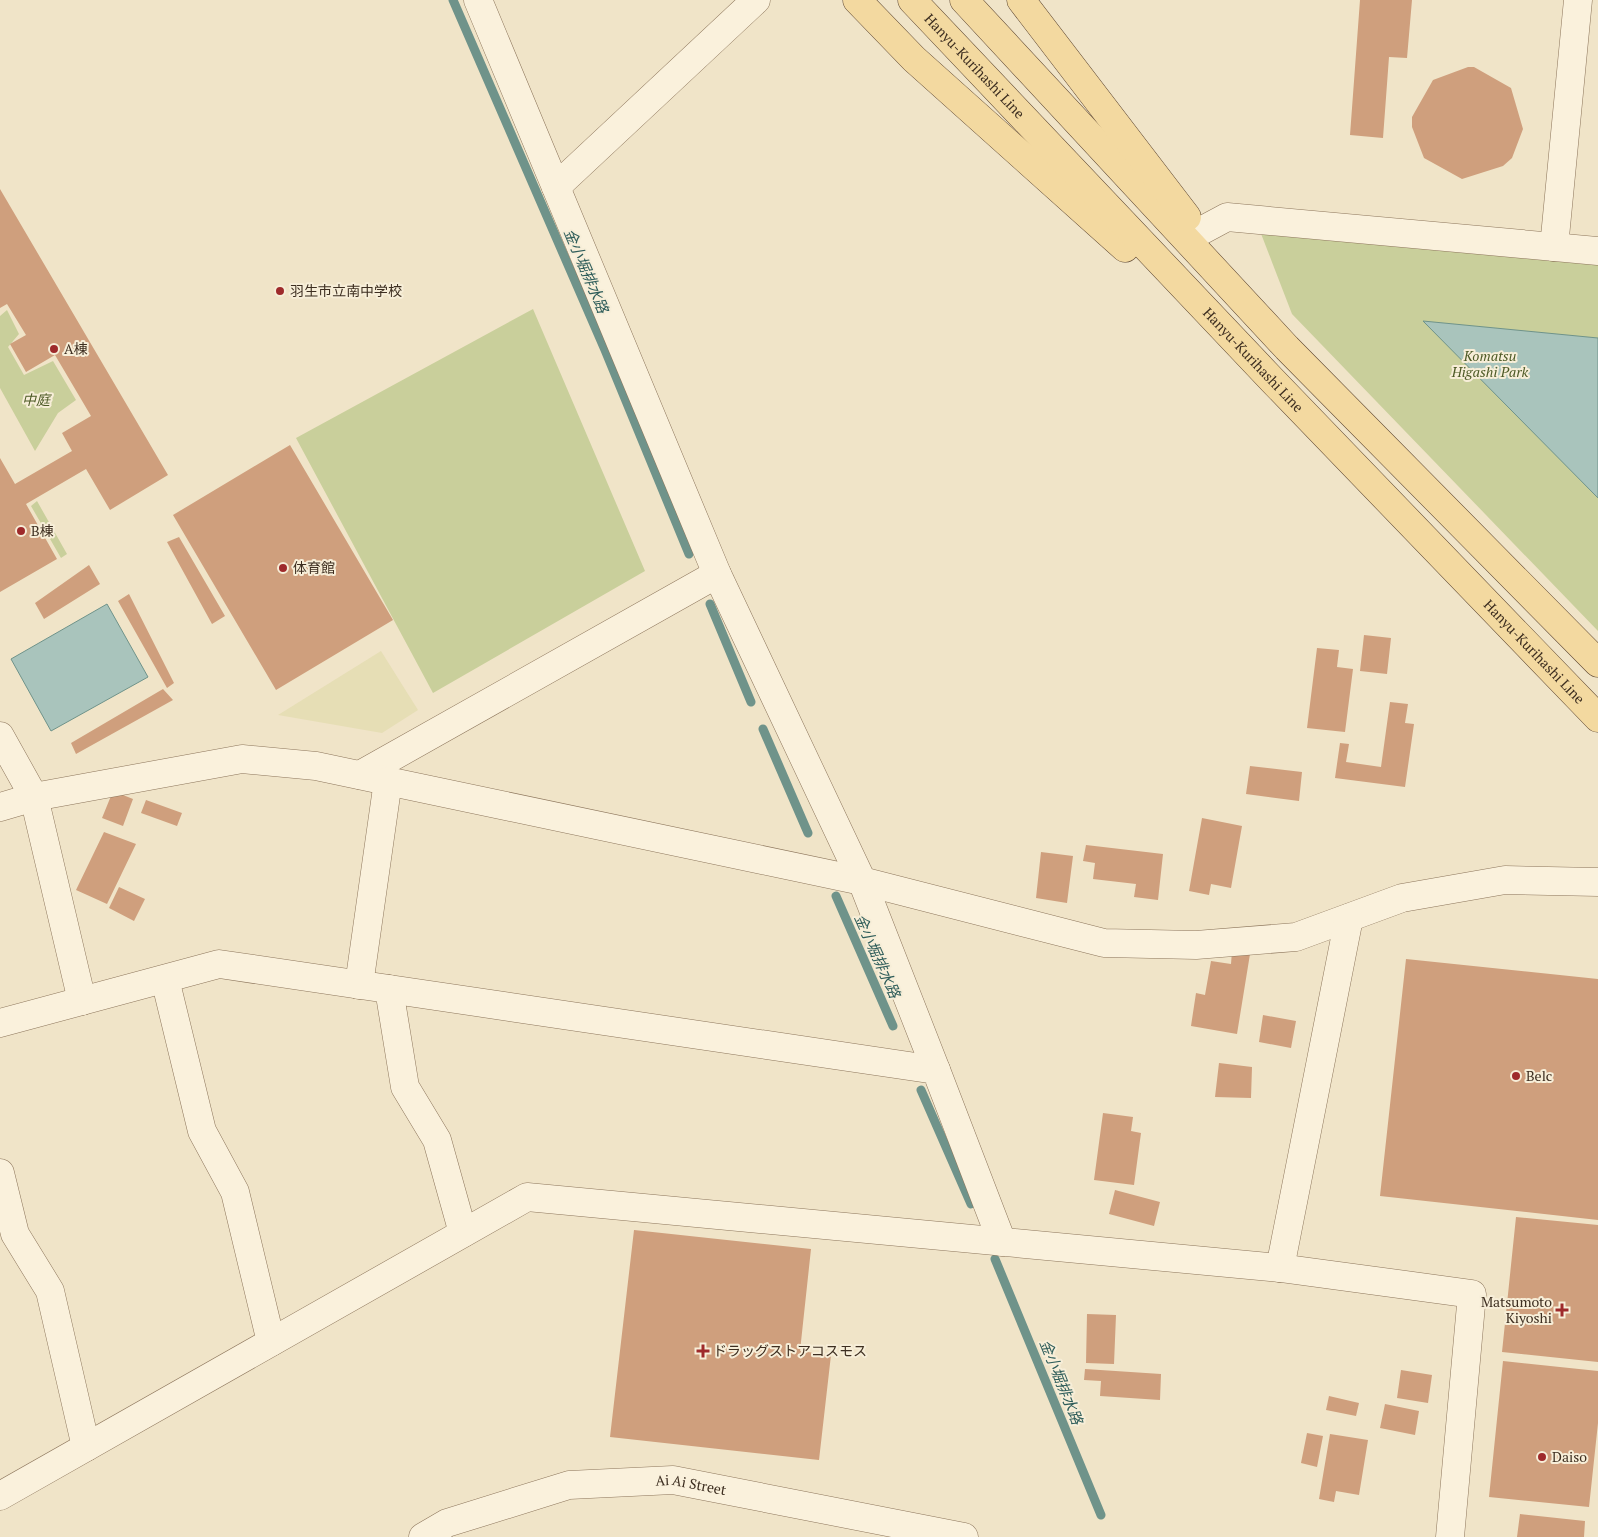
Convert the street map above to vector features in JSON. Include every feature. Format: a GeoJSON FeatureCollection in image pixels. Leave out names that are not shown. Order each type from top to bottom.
{"type":"FeatureCollection","features":[{"type":"Feature","properties":{"kind":"main road"},"geometry":{"type":"LineString","coordinates":[[857,0],[914,59],[1273,381]]}},
{"type":"Feature","properties":{"kind":"main road","name":"Hanyu-Kurihashi Line"},"geometry":{"type":"LineString","coordinates":[[912,0],[1273,381],[1598,718]]}},
{"type":"Feature","properties":{"kind":"main road"},"geometry":{"type":"LineString","coordinates":[[964,0],[1287,348],[1598,663]]}},
{"type":"Feature","properties":{"kind":"main road"},"geometry":{"type":"LineString","coordinates":[[1021,0],[1287,348]]}},
{"type":"Feature","properties":{"kind":"street"},"geometry":{"type":"LineString","coordinates":[[478,0],[717,574],[862,881],[1002,1242]]}},
{"type":"Feature","properties":{"kind":"street"},"geometry":{"type":"LineString","coordinates":[[556,187],[756,0]]}},
{"type":"Feature","properties":{"kind":"street"},"geometry":{"type":"LineString","coordinates":[[1554,247],[1578,0]]}},
{"type":"Feature","properties":{"kind":"street"},"geometry":{"type":"LineString","coordinates":[[1199,232],[1227,217],[1598,251]]}},
{"type":"Feature","properties":{"kind":"street"},"geometry":{"type":"LineString","coordinates":[[360,776],[717,574]]}},
{"type":"Feature","properties":{"kind":"street"},"geometry":{"type":"LineString","coordinates":[[0,736],[34,797],[82,1000]]}},
{"type":"Feature","properties":{"kind":"street"},"geometry":{"type":"LineString","coordinates":[[0,808],[34,797],[242,759],[316,766],[862,881],[1104,943],[1196,945],[1296,937],[1402,898],[1505,880],[1598,882]]}},
{"type":"Feature","properties":{"kind":"street"},"geometry":{"type":"LineString","coordinates":[[358,984],[388,781]]}},
{"type":"Feature","properties":{"kind":"street"},"geometry":{"type":"LineString","coordinates":[[1280,1268],[1348,918]]}},
{"type":"Feature","properties":{"kind":"street"},"geometry":{"type":"LineString","coordinates":[[0,1023],[219,964],[936,1070]]}},
{"type":"Feature","properties":{"kind":"street"},"geometry":{"type":"LineString","coordinates":[[165,978],[202,1131],[235,1192],[271,1342]]}},
{"type":"Feature","properties":{"kind":"street"},"geometry":{"type":"LineString","coordinates":[[389,989],[405,1087],[437,1140],[463,1233]]}},
{"type":"Feature","properties":{"kind":"street"},"geometry":{"type":"LineString","coordinates":[[0,1173],[15,1234],[50,1291],[86,1447]]}},
{"type":"Feature","properties":{"kind":"street"},"geometry":{"type":"LineString","coordinates":[[0,1496],[527,1197],[1280,1268],[1472,1294],[1450,1537]]}},
{"type":"Feature","properties":{"kind":"street","name":"Ai Ai Street"},"geometry":{"type":"LineString","coordinates":[[423,1537],[450,1530],[569,1485],[674,1480],[964,1537]]}},
{"type":"Feature","properties":{"kind":"shaded area"},"geometry":{"type":"Polygon","coordinates":[[[381,651],[418,710],[382,733],[278,715],[381,651]]]}},
{"type":"Feature","properties":{"kind":"green space","name":"Komatsu Higashi Park"},"geometry":{"type":"Polygon","coordinates":[[[1260,231],[1598,264],[1598,631],[1292,314],[1260,231]]]}},
{"type":"Feature","properties":{"kind":"green space"},"geometry":{"type":"Polygon","coordinates":[[[533,309],[645,571],[433,693],[296,438],[533,309]]]}},
{"type":"Feature","properties":{"kind":"green space","name":"中庭"},"geometry":{"type":"Polygon","coordinates":[[[7,310],[19,334],[8,347],[24,375],[53,361],[76,400],[58,413],[35,451],[0,388],[0,316],[7,310]]]}},
{"type":"Feature","properties":{"kind":"green space"},"geometry":{"type":"Polygon","coordinates":[[[37,501],[67,554],[61,558],[31,506],[37,501]]]}},
{"type":"Feature","properties":{"kind":"water"},"geometry":{"type":"Polygon","coordinates":[[[1423,321],[1598,338],[1598,498],[1423,321]]]}},
{"type":"Feature","properties":{"kind":"water"},"geometry":{"type":"Polygon","coordinates":[[[107,604],[148,677],[51,731],[11,659],[107,604]]]}},
{"type":"Feature","properties":{"kind":"building"},"geometry":{"type":"Polygon","coordinates":[[[1360,0],[1412,0],[1407,58],[1389,57],[1383,138],[1350,135],[1360,0]]]}},
{"type":"Feature","properties":{"kind":"building"},"geometry":{"type":"Polygon","coordinates":[[[1468,67],[1474,67],[1511,88],[1523,129],[1512,158],[1503,166],[1462,179],[1424,158],[1412,127],[1412,117],[1433,80],[1468,67]]]}},
{"type":"Feature","properties":{"kind":"building","name":"A棟"},"geometry":{"type":"Polygon","coordinates":[[[0,189],[168,475],[110,510],[86,469],[26,504],[57,559],[0,592],[0,458],[15,484],[72,451],[62,433],[91,416],[55,355],[26,372],[10,344],[26,335],[7,304],[0,308],[0,189]]]}},
{"type":"Feature","properties":{"kind":"building","name":"体育館"},"geometry":{"type":"Polygon","coordinates":[[[290,445],[393,620],[276,690],[173,515],[290,445]]]}},
{"type":"Feature","properties":{"kind":"building"},"geometry":{"type":"Polygon","coordinates":[[[179,537],[225,616],[212,624],[167,542],[179,537]]]}},
{"type":"Feature","properties":{"kind":"building"},"geometry":{"type":"Polygon","coordinates":[[[89,565],[100,584],[44,619],[35,603],[89,565]]]}},
{"type":"Feature","properties":{"kind":"building"},"geometry":{"type":"Polygon","coordinates":[[[129,594],[174,683],[167,688],[118,601],[129,594]]]}},
{"type":"Feature","properties":{"kind":"building"},"geometry":{"type":"Polygon","coordinates":[[[1364,635],[1391,638],[1387,674],[1360,671],[1364,635]]]}},
{"type":"Feature","properties":{"kind":"building"},"geometry":{"type":"Polygon","coordinates":[[[1317,648],[1339,650],[1337,667],[1353,669],[1345,732],[1307,728],[1317,648]]]}},
{"type":"Feature","properties":{"kind":"building"},"geometry":{"type":"Polygon","coordinates":[[[163,689],[173,700],[76,754],[71,743],[163,689]]]}},
{"type":"Feature","properties":{"kind":"building"},"geometry":{"type":"Polygon","coordinates":[[[1390,702],[1408,704],[1405,723],[1414,724],[1405,787],[1335,778],[1340,743],[1349,744],[1346,762],[1381,767],[1390,702]]]}},
{"type":"Feature","properties":{"kind":"building"},"geometry":{"type":"Polygon","coordinates":[[[1250,766],[1302,772],[1299,801],[1246,794],[1250,766]]]}},
{"type":"Feature","properties":{"kind":"building"},"geometry":{"type":"Polygon","coordinates":[[[113,791],[133,799],[123,826],[102,818],[113,791]]]}},
{"type":"Feature","properties":{"kind":"building"},"geometry":{"type":"Polygon","coordinates":[[[146,800],[182,813],[177,826],[141,813],[146,800]]]}},
{"type":"Feature","properties":{"kind":"building"},"geometry":{"type":"Polygon","coordinates":[[[1202,818],[1242,826],[1231,888],[1211,884],[1209,895],[1189,891],[1202,818]]]}},
{"type":"Feature","properties":{"kind":"building"},"geometry":{"type":"Polygon","coordinates":[[[104,832],[136,844],[107,904],[76,890],[104,832]]]}},
{"type":"Feature","properties":{"kind":"building"},"geometry":{"type":"Polygon","coordinates":[[[1086,845],[1163,854],[1158,900],[1134,897],[1136,884],[1093,879],[1095,863],[1083,861],[1086,845]]]}},
{"type":"Feature","properties":{"kind":"building"},"geometry":{"type":"Polygon","coordinates":[[[1041,852],[1073,856],[1067,903],[1036,898],[1041,852]]]}},
{"type":"Feature","properties":{"kind":"building"},"geometry":{"type":"Polygon","coordinates":[[[119,887],[145,899],[134,921],[109,908],[119,887]]]}},
{"type":"Feature","properties":{"kind":"building"},"geometry":{"type":"Polygon","coordinates":[[[1232,951],[1250,954],[1237,1034],[1191,1026],[1196,993],[1205,995],[1211,961],[1231,964],[1232,951]]]}},
{"type":"Feature","properties":{"kind":"building"},"geometry":{"type":"Polygon","coordinates":[[[1406,959],[1598,979],[1598,1220],[1380,1196],[1406,959]]]}},
{"type":"Feature","properties":{"kind":"building"},"geometry":{"type":"Polygon","coordinates":[[[1263,1015],[1296,1021],[1291,1048],[1259,1042],[1263,1015]]]}},
{"type":"Feature","properties":{"kind":"building"},"geometry":{"type":"Polygon","coordinates":[[[1219,1063],[1252,1067],[1251,1098],[1215,1097],[1219,1063]]]}},
{"type":"Feature","properties":{"kind":"building"},"geometry":{"type":"Polygon","coordinates":[[[1103,1113],[1133,1117],[1131,1131],[1141,1133],[1134,1185],[1094,1180],[1103,1113]]]}},
{"type":"Feature","properties":{"kind":"building"},"geometry":{"type":"Polygon","coordinates":[[[1115,1190],[1160,1202],[1154,1226],[1109,1214],[1115,1190]]]}},
{"type":"Feature","properties":{"kind":"building"},"geometry":{"type":"Polygon","coordinates":[[[1516,1217],[1598,1225],[1598,1362],[1502,1352],[1516,1217]]]}},
{"type":"Feature","properties":{"kind":"building"},"geometry":{"type":"Polygon","coordinates":[[[634,1230],[811,1249],[800,1351],[831,1355],[819,1460],[610,1437],[634,1230]]]}},
{"type":"Feature","properties":{"kind":"building"},"geometry":{"type":"Polygon","coordinates":[[[1087,1314],[1116,1315],[1114,1364],[1086,1363],[1087,1314]]]}},
{"type":"Feature","properties":{"kind":"building"},"geometry":{"type":"Polygon","coordinates":[[[1503,1361],[1598,1371],[1598,1423],[1589,1507],[1489,1497],[1503,1361]]]}},
{"type":"Feature","properties":{"kind":"building"},"geometry":{"type":"Polygon","coordinates":[[[1085,1369],[1161,1374],[1160,1400],[1100,1396],[1101,1381],[1084,1380],[1085,1369]]]}},
{"type":"Feature","properties":{"kind":"building"},"geometry":{"type":"Polygon","coordinates":[[[1401,1370],[1432,1375],[1428,1403],[1397,1398],[1401,1370]]]}},
{"type":"Feature","properties":{"kind":"building"},"geometry":{"type":"Polygon","coordinates":[[[1329,1396],[1359,1403],[1356,1416],[1326,1410],[1329,1396]]]}},
{"type":"Feature","properties":{"kind":"building"},"geometry":{"type":"Polygon","coordinates":[[[1385,1404],[1419,1411],[1415,1435],[1380,1428],[1385,1404]]]}},
{"type":"Feature","properties":{"kind":"building"},"geometry":{"type":"Polygon","coordinates":[[[1307,1433],[1323,1436],[1317,1467],[1301,1463],[1307,1433]]]}},
{"type":"Feature","properties":{"kind":"building"},"geometry":{"type":"Polygon","coordinates":[[[1330,1434],[1368,1440],[1359,1495],[1336,1491],[1334,1502],[1319,1499],[1330,1434]]]}},
{"type":"Feature","properties":{"kind":"building"},"geometry":{"type":"Polygon","coordinates":[[[1520,1514],[1585,1521],[1584,1537],[1517,1537],[1520,1514]]]}},
{"type":"Feature","properties":{"kind":"waterway","name":"金小堀排水路"},"geometry":{"type":"LineString","coordinates":[[453,0],[605,350],[689,554]]}},
{"type":"Feature","properties":{"kind":"waterway","name":"金小堀排水路"},"geometry":{"type":"LineString","coordinates":[[710,604],[751,702]]}},
{"type":"Feature","properties":{"kind":"waterway","name":"金小堀排水路"},"geometry":{"type":"LineString","coordinates":[[763,729],[808,833]]}},
{"type":"Feature","properties":{"kind":"waterway","name":"金小堀排水路"},"geometry":{"type":"LineString","coordinates":[[836,896],[893,1026]]}},
{"type":"Feature","properties":{"kind":"waterway","name":"金小堀排水路"},"geometry":{"type":"LineString","coordinates":[[921,1090],[971,1204]]}},
{"type":"Feature","properties":{"kind":"waterway","name":"金小堀排水路"},"geometry":{"type":"LineString","coordinates":[[995,1259],[1101,1515]]}},
{"type":"Feature","properties":{"kind":"place","name":"羽生市立南中学校"},"geometry":{"type":"Point","coordinates":[280,291]}},
{"type":"Feature","properties":{"kind":"place","name":"A棟"},"geometry":{"type":"Point","coordinates":[54,349]}},
{"type":"Feature","properties":{"kind":"place","name":"B棟"},"geometry":{"type":"Point","coordinates":[21,531]}},
{"type":"Feature","properties":{"kind":"place","name":"体育館"},"geometry":{"type":"Point","coordinates":[283,568]}},
{"type":"Feature","properties":{"kind":"place","name":"Belc"},"geometry":{"type":"Point","coordinates":[1516,1076]}},
{"type":"Feature","properties":{"kind":"place","name":"Matsumoto Kiyoshi"},"geometry":{"type":"Point","coordinates":[1562,1310]}},
{"type":"Feature","properties":{"kind":"place","name":"ドラッグストアコスモス"},"geometry":{"type":"Point","coordinates":[703,1351]}},
{"type":"Feature","properties":{"kind":"place","name":"Daiso"},"geometry":{"type":"Point","coordinates":[1542,1457]}}]}
